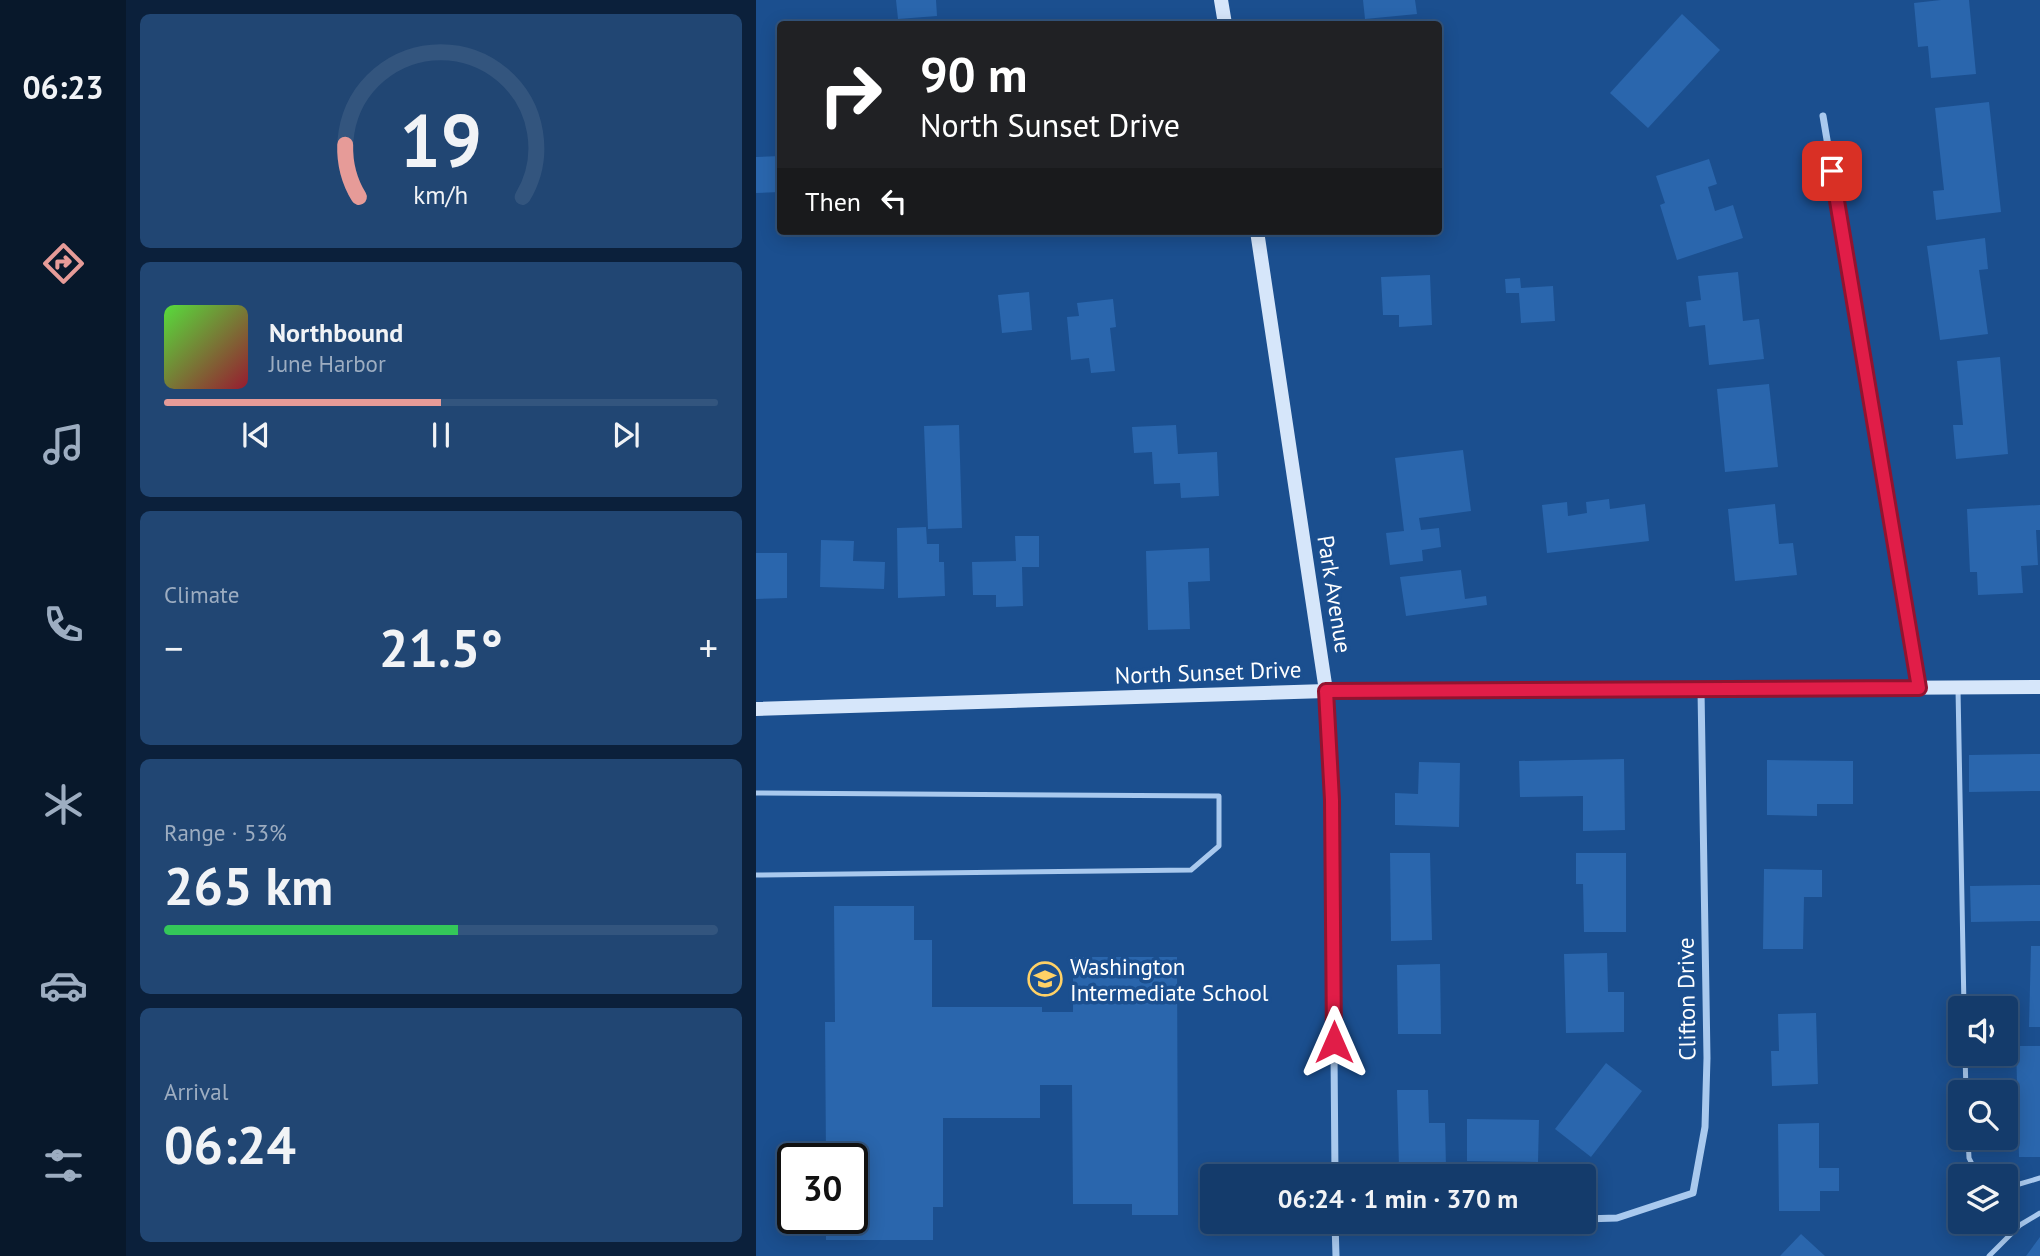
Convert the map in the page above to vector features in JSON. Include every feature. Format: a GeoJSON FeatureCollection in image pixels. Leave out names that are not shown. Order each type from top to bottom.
{"type":"FeatureCollection","features":[{"type":"Feature","properties":{"kind":"main road"},"geometry":{"type":"LineString","coordinates":[[1221,0],[1224,21]]}},
{"type":"Feature","properties":{"kind":"main road","name":"Park Avenue"},"geometry":{"type":"LineString","coordinates":[[1257,235],[1326,691]]}},
{"type":"Feature","properties":{"kind":"main road","name":"North Sunset Drive"},"geometry":{"type":"LineString","coordinates":[[756,709],[1326,691],[2040,687]]}},
{"type":"Feature","properties":{"kind":"street"},"geometry":{"type":"LineString","coordinates":[[1823,116],[1919,688]]}},
{"type":"Feature","properties":{"kind":"street","name":"Clifton Drive"},"geometry":{"type":"LineString","coordinates":[[1596,1219],[1617,1218],[1693,1193],[1704,1127],[1707,1058],[1702,690]]}},
{"type":"Feature","properties":{"kind":"street","name":"Park Avenue"},"geometry":{"type":"LineString","coordinates":[[1326,691],[1332,800],[1335,1164]]}},
{"type":"Feature","properties":{"kind":"street"},"geometry":{"type":"LineString","coordinates":[[1335,1234],[1336,1256]]}},
{"type":"Feature","properties":{"kind":"lane"},"geometry":{"type":"LineString","coordinates":[[1958,688],[1964,996]]}},
{"type":"Feature","properties":{"kind":"lane"},"geometry":{"type":"LineString","coordinates":[[756,793],[1219,796],[1219,846],[1191,870],[756,875]]}},
{"type":"Feature","properties":{"kind":"lane"},"geometry":{"type":"LineString","coordinates":[[2018,1184],[2040,1178]]}},
{"type":"Feature","properties":{"kind":"lane"},"geometry":{"type":"LineString","coordinates":[[1989,1256],[2020,1225],[2040,1213]]}},
{"type":"Feature","properties":{"kind":"building"},"geometry":{"type":"Polygon","coordinates":[[[896,0],[936,0],[937,16],[898,19],[896,0]]]}},
{"type":"Feature","properties":{"kind":"building"},"geometry":{"type":"Polygon","coordinates":[[[1363,0],[1415,0],[1417,14],[1365,19],[1363,0]]]}},
{"type":"Feature","properties":{"kind":"building"},"geometry":{"type":"Polygon","coordinates":[[[1969,0],[1976,74],[1931,78],[1928,46],[1918,47],[1914,3],[1969,0]]]}},
{"type":"Feature","properties":{"kind":"building"},"geometry":{"type":"Polygon","coordinates":[[[1682,14],[1720,50],[1648,128],[1610,93],[1682,14]]]}},
{"type":"Feature","properties":{"kind":"building"},"geometry":{"type":"Polygon","coordinates":[[[1989,102],[2001,212],[1936,220],[1933,191],[1944,190],[1935,108],[1989,102]]]}},
{"type":"Feature","properties":{"kind":"building"},"geometry":{"type":"Polygon","coordinates":[[[777,156],[777,192],[756,193],[756,157],[777,156]]]}},
{"type":"Feature","properties":{"kind":"building"},"geometry":{"type":"Polygon","coordinates":[[[1709,159],[1717,184],[1708,187],[1715,211],[1733,205],[1743,238],[1677,260],[1660,205],[1665,203],[1656,176],[1709,159]]]}},
{"type":"Feature","properties":{"kind":"building"},"geometry":{"type":"Polygon","coordinates":[[[1985,238],[1988,269],[1979,270],[1988,334],[1940,340],[1927,246],[1985,238]]]}},
{"type":"Feature","properties":{"kind":"building"},"geometry":{"type":"Polygon","coordinates":[[[1738,272],[1743,321],[1759,319],[1764,359],[1709,365],[1705,325],[1689,327],[1686,302],[1701,300],[1698,276],[1738,272]]]}},
{"type":"Feature","properties":{"kind":"building"},"geometry":{"type":"Polygon","coordinates":[[[1430,275],[1432,325],[1399,327],[1399,315],[1383,315],[1381,277],[1430,275]]]}},
{"type":"Feature","properties":{"kind":"building"},"geometry":{"type":"Polygon","coordinates":[[[1520,278],[1521,288],[1553,286],[1555,321],[1521,323],[1519,293],[1506,293],[1505,279],[1520,278]]]}},
{"type":"Feature","properties":{"kind":"building"},"geometry":{"type":"Polygon","coordinates":[[[1029,292],[1032,330],[1002,333],[998,295],[1029,292]]]}},
{"type":"Feature","properties":{"kind":"building"},"geometry":{"type":"Polygon","coordinates":[[[1113,299],[1116,327],[1110,328],[1115,371],[1091,373],[1089,358],[1071,360],[1067,317],[1079,316],[1077,303],[1113,299]]]}},
{"type":"Feature","properties":{"kind":"building"},"geometry":{"type":"Polygon","coordinates":[[[2000,357],[2008,454],[1956,459],[1953,425],[1963,425],[1957,361],[2000,357]]]}},
{"type":"Feature","properties":{"kind":"building"},"geometry":{"type":"Polygon","coordinates":[[[1769,384],[1778,467],[1725,472],[1717,389],[1769,384]]]}},
{"type":"Feature","properties":{"kind":"building"},"geometry":{"type":"Polygon","coordinates":[[[959,425],[962,528],[928,529],[924,426],[959,425]]]}},
{"type":"Feature","properties":{"kind":"building"},"geometry":{"type":"Polygon","coordinates":[[[1176,425],[1178,454],[1217,452],[1219,496],[1181,498],[1180,483],[1154,484],[1152,452],[1134,453],[1132,427],[1176,425]]]}},
{"type":"Feature","properties":{"kind":"building"},"geometry":{"type":"Polygon","coordinates":[[[1463,450],[1471,511],[1419,518],[1421,530],[1439,528],[1441,547],[1422,550],[1423,561],[1390,565],[1386,533],[1404,531],[1395,458],[1463,450]]]}},
{"type":"Feature","properties":{"kind":"building"},"geometry":{"type":"Polygon","coordinates":[[[1609,499],[1610,509],[1645,504],[1649,541],[1547,553],[1542,505],[1567,502],[1568,516],[1587,513],[1586,502],[1609,499]]]}},
{"type":"Feature","properties":{"kind":"building"},"geometry":{"type":"Polygon","coordinates":[[[1775,504],[1779,544],[1793,543],[1797,575],[1735,581],[1728,509],[1775,504]]]}},
{"type":"Feature","properties":{"kind":"building"},"geometry":{"type":"Polygon","coordinates":[[[2040,505],[2040,530],[2036,530],[2038,565],[2021,566],[2023,593],[1978,595],[1977,572],[1970,572],[1967,509],[2040,505]]]}},
{"type":"Feature","properties":{"kind":"building"},"geometry":{"type":"Polygon","coordinates":[[[926,527],[927,544],[939,544],[939,562],[944,562],[945,596],[898,598],[897,528],[926,527]]]}},
{"type":"Feature","properties":{"kind":"building"},"geometry":{"type":"Polygon","coordinates":[[[1015,536],[1039,536],[1039,567],[1022,567],[1023,606],[996,607],[996,595],[973,595],[972,562],[1016,561],[1015,536]]]}},
{"type":"Feature","properties":{"kind":"building"},"geometry":{"type":"Polygon","coordinates":[[[821,540],[854,541],[853,561],[885,562],[884,589],[820,587],[821,540]]]}},
{"type":"Feature","properties":{"kind":"building"},"geometry":{"type":"Polygon","coordinates":[[[1209,548],[1210,581],[1188,582],[1190,629],[1148,630],[1146,551],[1209,548]]]}},
{"type":"Feature","properties":{"kind":"building"},"geometry":{"type":"Polygon","coordinates":[[[756,553],[787,553],[787,598],[756,599],[756,553]]]}},
{"type":"Feature","properties":{"kind":"building"},"geometry":{"type":"Polygon","coordinates":[[[1461,570],[1465,599],[1486,596],[1487,605],[1406,616],[1400,577],[1461,570]]]}},
{"type":"Feature","properties":{"kind":"building"},"geometry":{"type":"Polygon","coordinates":[[[2040,754],[2040,791],[1969,792],[1969,755],[2040,754]]]}},
{"type":"Feature","properties":{"kind":"building"},"geometry":{"type":"Polygon","coordinates":[[[1624,759],[1625,830],[1583,831],[1583,796],[1520,797],[1519,761],[1624,759]]]}},
{"type":"Feature","properties":{"kind":"building"},"geometry":{"type":"Polygon","coordinates":[[[1767,760],[1853,761],[1853,804],[1817,804],[1817,816],[1767,815],[1767,760]]]}},
{"type":"Feature","properties":{"kind":"building"},"geometry":{"type":"Polygon","coordinates":[[[1419,762],[1460,763],[1459,827],[1395,825],[1395,793],[1418,794],[1419,762]]]}},
{"type":"Feature","properties":{"kind":"building"},"geometry":{"type":"Polygon","coordinates":[[[1390,853],[1430,853],[1432,940],[1391,941],[1390,853]]]}},
{"type":"Feature","properties":{"kind":"building"},"geometry":{"type":"Polygon","coordinates":[[[1576,853],[1626,853],[1626,932],[1584,932],[1583,884],[1576,884],[1576,853]]]}},
{"type":"Feature","properties":{"kind":"building"},"geometry":{"type":"Polygon","coordinates":[[[1764,869],[1822,870],[1822,897],[1804,897],[1803,949],[1763,949],[1764,869]]]}},
{"type":"Feature","properties":{"kind":"building"},"geometry":{"type":"Polygon","coordinates":[[[2040,885],[2040,921],[1971,922],[1970,886],[2040,885]]]}},
{"type":"Feature","properties":{"kind":"building"},"geometry":{"type":"Polygon","coordinates":[[[834,906],[914,906],[914,940],[932,940],[932,1007],[1042,1007],[1042,1012],[1073,1012],[1073,957],[1177,957],[1178,1215],[1132,1215],[1132,1204],[1073,1204],[1072,1085],[1040,1085],[1040,1118],[943,1118],[943,1207],[933,1207],[933,1240],[826,1240],[826,1234],[868,1234],[868,1143],[826,1143],[825,1022],[835,1022],[834,906]]]}},
{"type":"Feature","properties":{"kind":"building"},"geometry":{"type":"Polygon","coordinates":[[[2031,946],[2040,946],[2040,1027],[2029,1027],[2031,946]]]}},
{"type":"Feature","properties":{"kind":"building"},"geometry":{"type":"Polygon","coordinates":[[[1607,953],[1608,992],[1624,992],[1624,1032],[1566,1033],[1564,954],[1607,953]]]}},
{"type":"Feature","properties":{"kind":"building"},"geometry":{"type":"Polygon","coordinates":[[[1440,964],[1441,1034],[1398,1034],[1397,965],[1440,964]]]}},
{"type":"Feature","properties":{"kind":"building"},"geometry":{"type":"Polygon","coordinates":[[[1816,1013],[1818,1084],[1772,1086],[1771,1051],[1779,1051],[1778,1014],[1816,1013]]]}},
{"type":"Feature","properties":{"kind":"building"},"geometry":{"type":"Polygon","coordinates":[[[2018,1046],[2040,1046],[2040,1157],[2019,1157],[2018,1046]]]}},
{"type":"Feature","properties":{"kind":"building"},"geometry":{"type":"Polygon","coordinates":[[[1606,1063],[1642,1091],[1591,1157],[1555,1129],[1606,1063]]]}},
{"type":"Feature","properties":{"kind":"building"},"geometry":{"type":"Polygon","coordinates":[[[1397,1090],[1428,1090],[1429,1123],[1445,1123],[1446,1164],[1399,1164],[1397,1090]]]}},
{"type":"Feature","properties":{"kind":"building"},"geometry":{"type":"Polygon","coordinates":[[[1467,1119],[1539,1120],[1538,1162],[1467,1161],[1467,1119]]]}},
{"type":"Feature","properties":{"kind":"building"},"geometry":{"type":"Polygon","coordinates":[[[1819,1123],[1819,1168],[1839,1168],[1839,1191],[1820,1191],[1820,1211],[1779,1211],[1778,1124],[1819,1123]]]}},
{"type":"Feature","properties":{"kind":"building"},"geometry":{"type":"Polygon","coordinates":[[[1801,1234],[1825,1256],[1780,1256],[1801,1234]]]}},
{"type":"Feature","properties":{"kind":"building"},"geometry":{"type":"Polygon","coordinates":[[[2040,1237],[2040,1256],[2026,1256],[2040,1237]]]}},
{"type":"Feature","properties":{"kind":"place","name":"Washington Intermediate School"},"geometry":{"type":"Point","coordinates":[1045,979]}},
{"type":"Feature","properties":{"kind":"route"},"geometry":{"type":"LineString","coordinates":[[1334,1042],[1332,800],[1326,691],[1919,688],[1832,171]]}}]}
